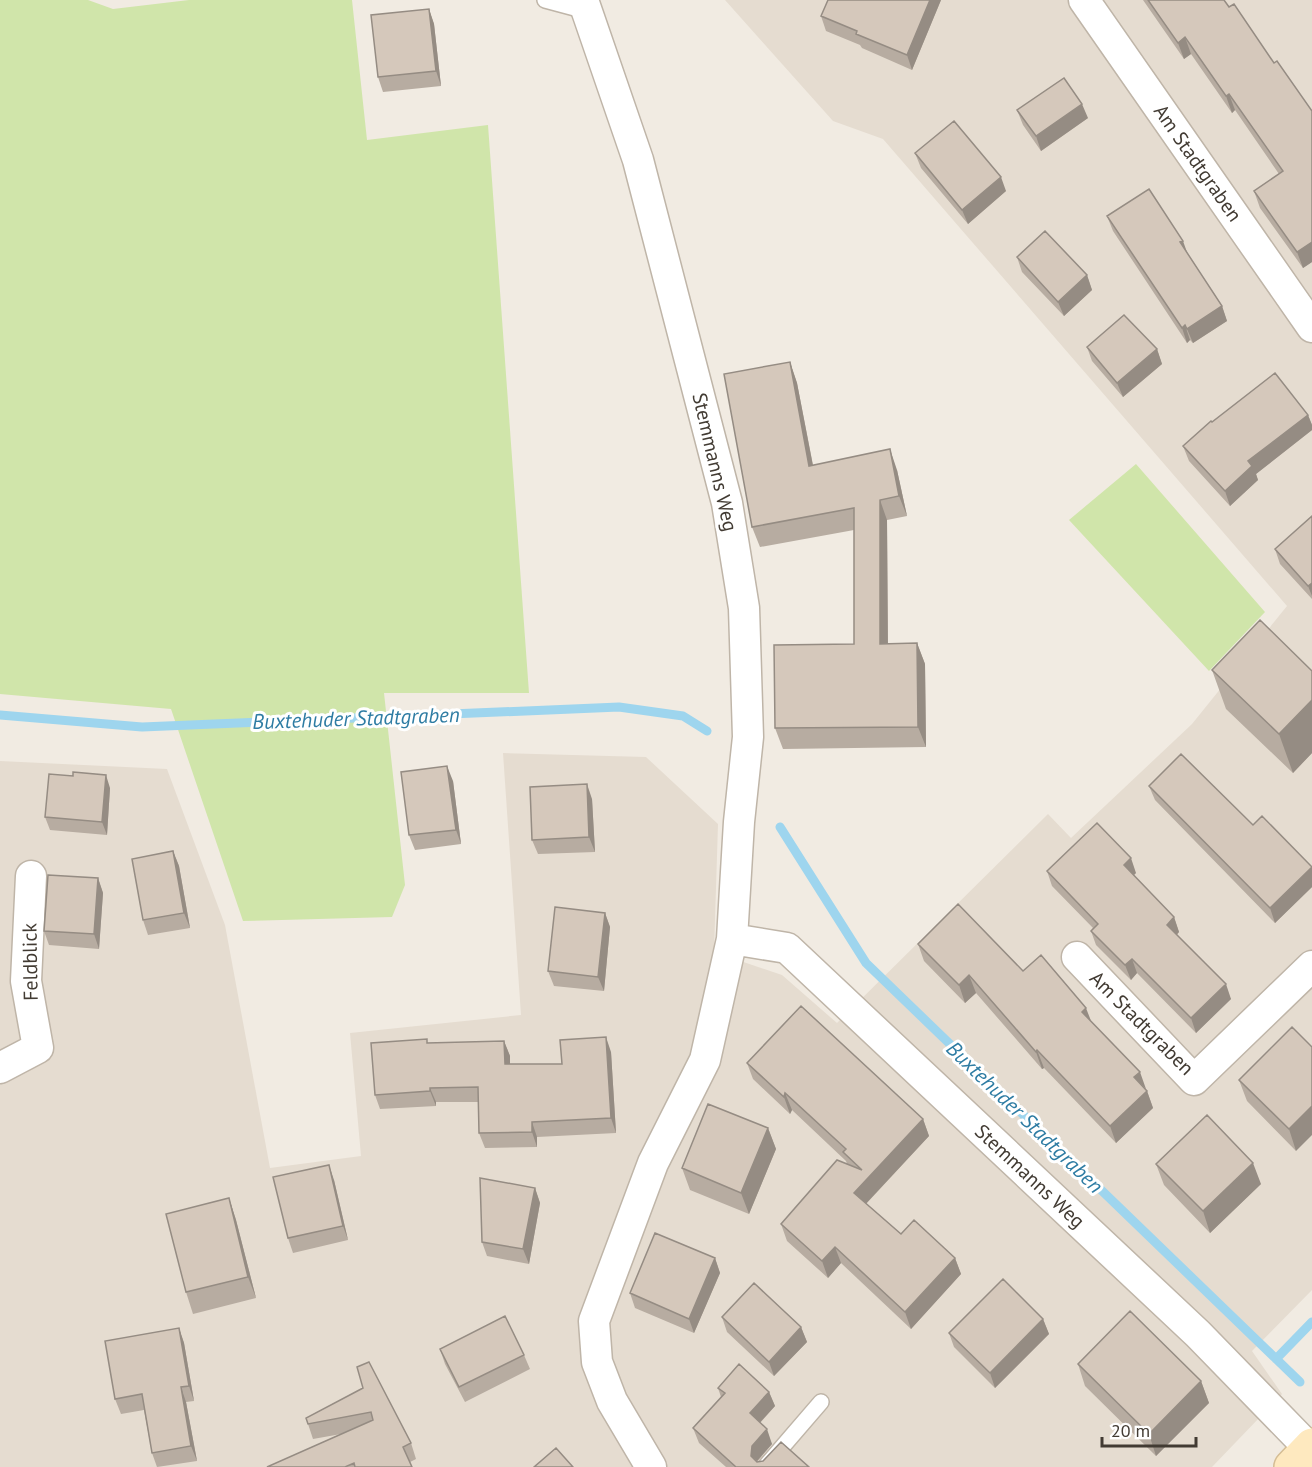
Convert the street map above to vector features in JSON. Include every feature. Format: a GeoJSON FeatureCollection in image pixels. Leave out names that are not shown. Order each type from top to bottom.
{"type":"FeatureCollection","features":[{"type":"Feature","properties":{"kind":"street","name":"Am Stadtgraben"},"geometry":{"type":"LineString","coordinates":[[1084,0],[1312,327]]}},
{"type":"Feature","properties":{"kind":"street","name":"Stemmanns Weg"},"geometry":{"type":"LineString","coordinates":[[584,5],[638,160],[727,503],[744,608],[748,737],[739,822],[732,939],[705,1060],[653,1163],[594,1321],[597,1362],[612,1401],[651,1467]]}},
{"type":"Feature","properties":{"kind":"street","name":"Feldblick"},"geometry":{"type":"LineString","coordinates":[[0,1068],[38,1048],[26,981],[30,876]]}},
{"type":"Feature","properties":{"kind":"street","name":"Stemmanns Weg"},"geometry":{"type":"LineString","coordinates":[[732,939],[787,948],[1198,1334],[1304,1453]]}},
{"type":"Feature","properties":{"kind":"street","name":"Am Stadtgraben"},"geometry":{"type":"LineString","coordinates":[[1077,957],[1194,1080],[1312,966]]}},
{"type":"Feature","properties":{"kind":"lane"},"geometry":{"type":"LineString","coordinates":[[545,0],[584,5]]}},
{"type":"Feature","properties":{"kind":"lane"},"geometry":{"type":"LineString","coordinates":[[765,1467],[821,1402]]}},
{"type":"Feature","properties":{"kind":"shaded area"},"geometry":{"type":"Polygon","coordinates":[[[725,0],[1312,0],[1312,1290],[1252,1351],[1282,1394],[1212,1467],[0,1467],[0,761],[167,769],[225,925],[270,1168],[361,1156],[350,1033],[521,1015],[503,753],[646,757],[718,824],[714,952],[782,975],[837,1023],[1048,814],[1071,838],[1192,724],[1287,606],[883,139],[833,121],[725,0]]]}},
{"type":"Feature","properties":{"kind":"green space"},"geometry":{"type":"Polygon","coordinates":[[[0,0],[88,0],[113,9],[189,0],[352,0],[367,140],[488,125],[529,693],[384,693],[405,885],[392,917],[243,921],[171,709],[0,694],[0,0]]]}},
{"type":"Feature","properties":{"kind":"green space"},"geometry":{"type":"Polygon","coordinates":[[[1136,464],[1265,612],[1209,671],[1069,520],[1136,464]]]}},
{"type":"Feature","properties":{"kind":"building"},"geometry":{"type":"Polygon","coordinates":[[[828,0],[930,0],[907,55],[856,34],[857,31],[821,16],[828,0]]]}},
{"type":"Feature","properties":{"kind":"building"},"geometry":{"type":"Polygon","coordinates":[[[1148,0],[1224,0],[1229,7],[1234,4],[1274,63],[1277,61],[1312,111],[1312,242],[1297,252],[1254,191],[1283,171],[1229,94],[1226,96],[1185,37],[1178,43],[1148,0]]]}},
{"type":"Feature","properties":{"kind":"building"},"geometry":{"type":"Polygon","coordinates":[[[429,9],[436,71],[378,77],[371,15],[429,9]]]}},
{"type":"Feature","properties":{"kind":"building"},"geometry":{"type":"Polygon","coordinates":[[[1064,78],[1082,104],[1036,136],[1017,110],[1064,78]]]}},
{"type":"Feature","properties":{"kind":"building"},"geometry":{"type":"Polygon","coordinates":[[[954,121],[1001,177],[962,210],[915,153],[954,121]]]}},
{"type":"Feature","properties":{"kind":"building"},"geometry":{"type":"Polygon","coordinates":[[[1149,189],[1222,306],[1187,329],[1185,325],[1182,328],[1107,216],[1149,189]]]}},
{"type":"Feature","properties":{"kind":"building"},"geometry":{"type":"Polygon","coordinates":[[[1045,231],[1087,275],[1058,302],[1017,257],[1045,231]]]}},
{"type":"Feature","properties":{"kind":"building"},"geometry":{"type":"Polygon","coordinates":[[[1124,315],[1157,349],[1117,383],[1087,347],[1124,315]]]}},
{"type":"Feature","properties":{"kind":"building"},"geometry":{"type":"Polygon","coordinates":[[[790,362],[809,466],[890,449],[899,496],[880,500],[880,644],[917,643],[918,727],[775,728],[774,645],[854,644],[854,508],[752,527],[724,374],[790,362]]]}},
{"type":"Feature","properties":{"kind":"building"},"geometry":{"type":"Polygon","coordinates":[[[1275,373],[1308,415],[1248,461],[1252,466],[1225,491],[1183,446],[1211,421],[1275,373]]]}},
{"type":"Feature","properties":{"kind":"building"},"geometry":{"type":"Polygon","coordinates":[[[1312,516],[1312,583],[1308,586],[1275,549],[1312,516]]]}},
{"type":"Feature","properties":{"kind":"building"},"geometry":{"type":"Polygon","coordinates":[[[1260,620],[1312,671],[1312,700],[1279,734],[1212,670],[1260,620]]]}},
{"type":"Feature","properties":{"kind":"building"},"geometry":{"type":"Polygon","coordinates":[[[1181,754],[1253,825],[1262,816],[1312,867],[1270,908],[1149,786],[1181,754]]]}},
{"type":"Feature","properties":{"kind":"building"},"geometry":{"type":"Polygon","coordinates":[[[447,766],[456,830],[409,835],[401,772],[447,766]]]}},
{"type":"Feature","properties":{"kind":"building"},"geometry":{"type":"Polygon","coordinates":[[[73,772],[106,775],[102,822],[45,817],[49,774],[73,776],[73,772]]]}},
{"type":"Feature","properties":{"kind":"building"},"geometry":{"type":"Polygon","coordinates":[[[587,784],[589,837],[532,840],[530,787],[587,784]]]}},
{"type":"Feature","properties":{"kind":"building"},"geometry":{"type":"Polygon","coordinates":[[[1097,823],[1131,858],[1124,865],[1174,917],[1167,925],[1226,984],[1191,1018],[1132,959],[1125,965],[1091,931],[1098,924],[1047,871],[1097,823]]]}},
{"type":"Feature","properties":{"kind":"building"},"geometry":{"type":"Polygon","coordinates":[[[173,851],[184,913],[143,920],[132,859],[173,851]]]}},
{"type":"Feature","properties":{"kind":"building"},"geometry":{"type":"Polygon","coordinates":[[[48,875],[98,878],[94,934],[44,931],[48,875]]]}},
{"type":"Feature","properties":{"kind":"building"},"geometry":{"type":"Polygon","coordinates":[[[958,904],[1023,971],[1041,955],[1086,1008],[1082,1012],[1140,1072],[1134,1077],[1147,1091],[1110,1126],[1037,1050],[1036,1052],[969,975],[959,985],[918,944],[958,904]]]}},
{"type":"Feature","properties":{"kind":"building"},"geometry":{"type":"Polygon","coordinates":[[[555,907],[605,913],[598,977],[548,971],[555,907]]]}},
{"type":"Feature","properties":{"kind":"building"},"geometry":{"type":"Polygon","coordinates":[[[801,1006],[923,1119],[854,1193],[901,1234],[914,1220],[955,1258],[905,1312],[835,1247],[822,1261],[781,1224],[837,1160],[862,1170],[843,1152],[846,1149],[785,1093],[784,1097],[747,1063],[801,1006]]]}},
{"type":"Feature","properties":{"kind":"building"},"geometry":{"type":"Polygon","coordinates":[[[1292,1027],[1312,1047],[1312,1106],[1289,1129],[1239,1080],[1292,1027]]]}},
{"type":"Feature","properties":{"kind":"building"},"geometry":{"type":"Polygon","coordinates":[[[606,1037],[611,1118],[532,1122],[532,1132],[479,1133],[478,1087],[430,1088],[430,1091],[375,1095],[371,1043],[427,1039],[427,1043],[504,1041],[505,1064],[562,1064],[560,1040],[606,1037]]]}},
{"type":"Feature","properties":{"kind":"building"},"geometry":{"type":"Polygon","coordinates":[[[708,1104],[768,1128],[741,1193],[682,1168],[708,1104]]]}},
{"type":"Feature","properties":{"kind":"building"},"geometry":{"type":"Polygon","coordinates":[[[1207,1115],[1253,1163],[1203,1211],[1156,1164],[1207,1115]]]}},
{"type":"Feature","properties":{"kind":"building"},"geometry":{"type":"Polygon","coordinates":[[[329,1165],[343,1226],[288,1238],[273,1177],[329,1165]]]}},
{"type":"Feature","properties":{"kind":"building"},"geometry":{"type":"Polygon","coordinates":[[[480,1178],[535,1188],[523,1249],[482,1242],[480,1178]]]}},
{"type":"Feature","properties":{"kind":"building"},"geometry":{"type":"Polygon","coordinates":[[[229,1198],[248,1277],[186,1292],[166,1214],[229,1198]]]}},
{"type":"Feature","properties":{"kind":"building"},"geometry":{"type":"Polygon","coordinates":[[[655,1233],[715,1258],[689,1319],[630,1293],[655,1233]]]}},
{"type":"Feature","properties":{"kind":"building"},"geometry":{"type":"Polygon","coordinates":[[[1003,1279],[1043,1319],[990,1373],[949,1333],[1003,1279]]]}},
{"type":"Feature","properties":{"kind":"building"},"geometry":{"type":"Polygon","coordinates":[[[754,1283],[801,1327],[769,1362],[722,1317],[754,1283]]]}},
{"type":"Feature","properties":{"kind":"building"},"geometry":{"type":"Polygon","coordinates":[[[1130,1311],[1201,1381],[1149,1434],[1078,1364],[1130,1311]]]}},
{"type":"Feature","properties":{"kind":"building"},"geometry":{"type":"Polygon","coordinates":[[[505,1316],[524,1355],[459,1387],[440,1349],[505,1316]]]}},
{"type":"Feature","properties":{"kind":"building"},"geometry":{"type":"Polygon","coordinates":[[[179,1328],[189,1386],[181,1387],[191,1446],[152,1453],[142,1394],[115,1399],[105,1341],[179,1328]]]}},
{"type":"Feature","properties":{"kind":"building"},"geometry":{"type":"Polygon","coordinates":[[[369,1362],[411,1443],[403,1447],[412,1467],[355,1467],[354,1463],[345,1467],[267,1467],[373,1420],[371,1412],[308,1424],[306,1418],[363,1388],[357,1367],[369,1362]]]}},
{"type":"Feature","properties":{"kind":"building"},"geometry":{"type":"Polygon","coordinates":[[[739,1364],[769,1392],[750,1413],[767,1429],[752,1446],[751,1456],[757,1462],[763,1461],[781,1442],[809,1467],[736,1467],[693,1428],[725,1393],[718,1388],[739,1364]]]}},
{"type":"Feature","properties":{"kind":"building"},"geometry":{"type":"Polygon","coordinates":[[[556,1448],[573,1467],[534,1467],[556,1448]]]}},
{"type":"Feature","properties":{"kind":"waterway","name":"Buxtehuder Stadtgraben"},"geometry":{"type":"LineString","coordinates":[[0,715],[142,727],[619,707],[683,716],[707,731]]}},
{"type":"Feature","properties":{"kind":"waterway","name":"Buxtehuder Stadtgraben"},"geometry":{"type":"LineString","coordinates":[[780,827],[866,963],[1300,1382]]}},
{"type":"Feature","properties":{"kind":"waterway"},"geometry":{"type":"LineString","coordinates":[[1276,1359],[1312,1322]]}}]}
